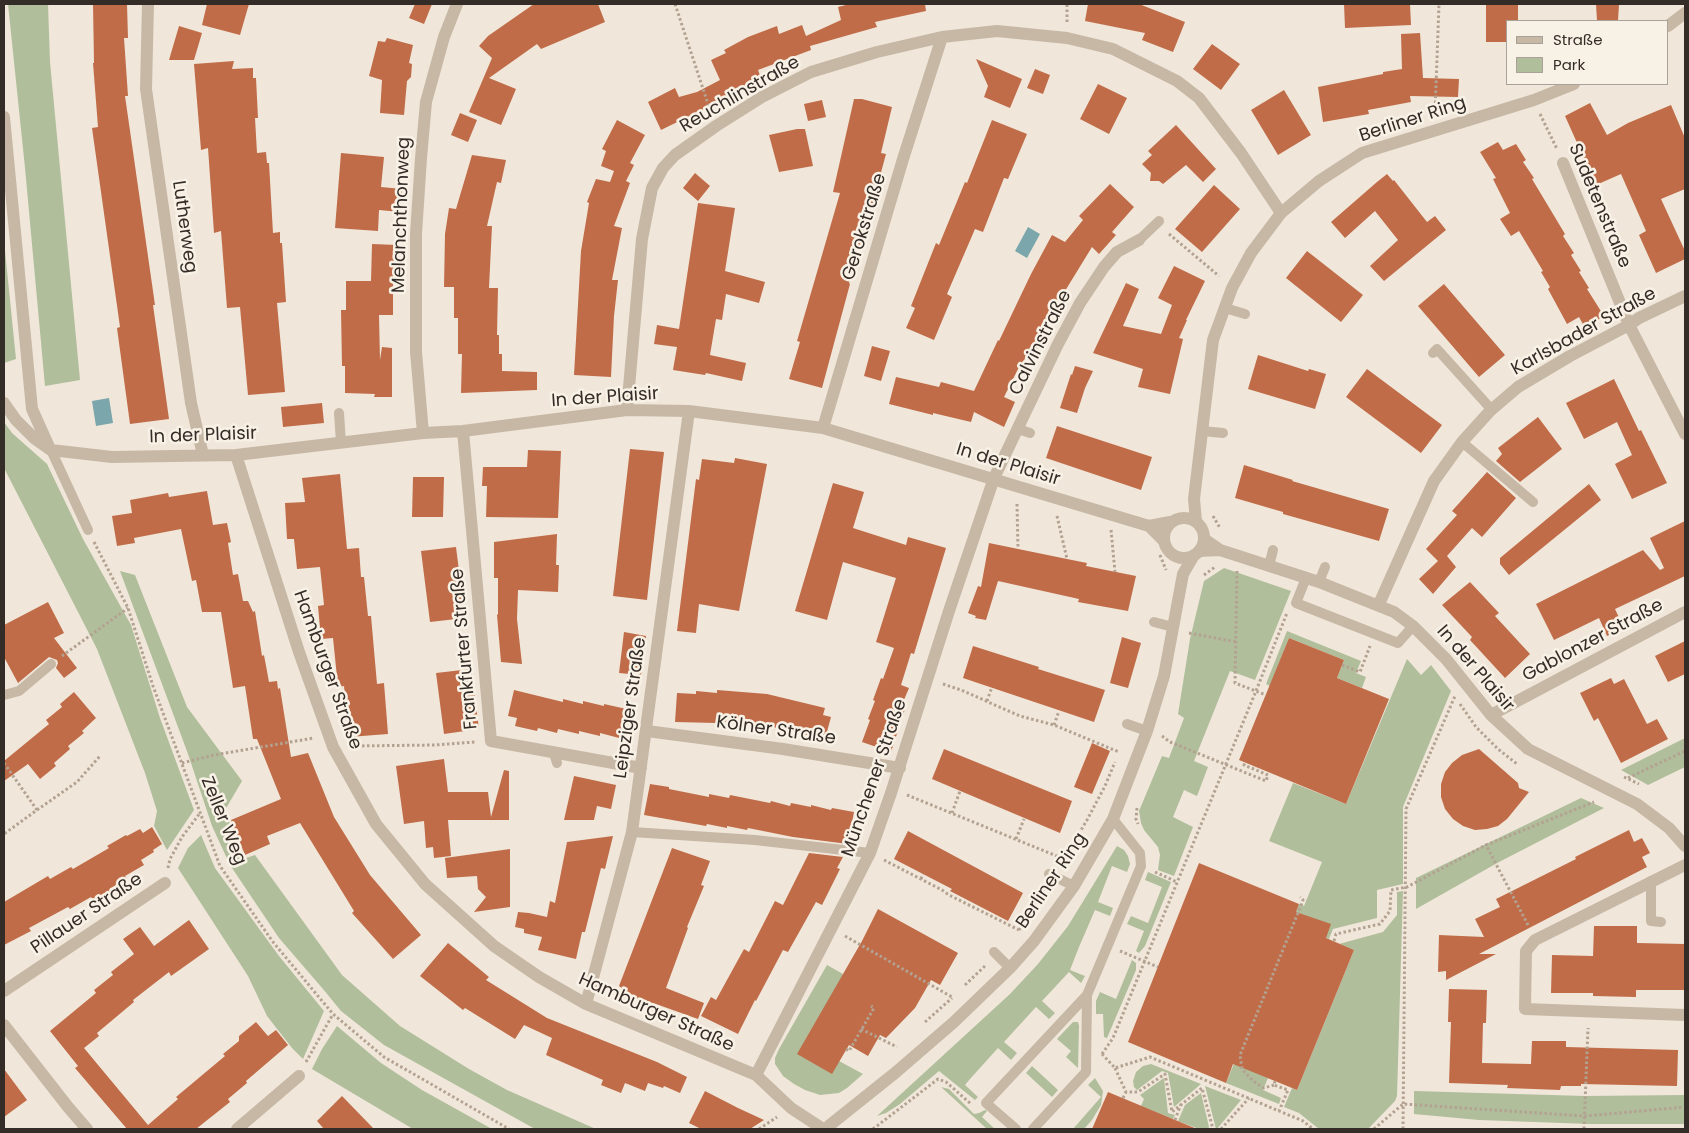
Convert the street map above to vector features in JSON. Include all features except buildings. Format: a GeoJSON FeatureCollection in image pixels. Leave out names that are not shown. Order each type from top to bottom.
{"type":"FeatureCollection","features":[{"type":"Feature","properties":{"kind":"street","name":"Lutherweg"},"geometry":{"type":"LineString","coordinates":[[148,4],[146,89],[191,403],[203,454]]}},
{"type":"Feature","properties":{"kind":"street","name":"Melanchthonweg"},"geometry":{"type":"LineString","coordinates":[[423,433],[416,342],[416,234],[421,158],[426,102],[444,38],[457,4]]}},
{"type":"Feature","properties":{"kind":"street"},"geometry":{"type":"LineString","coordinates":[[1669,25],[1685,13]]}},
{"type":"Feature","properties":{"kind":"street","name":"Reuchlinstraße"},"geometry":{"type":"LineString","coordinates":[[627,410],[642,239],[652,188],[663,168],[674,155],[762,97],[811,72],[877,52],[942,37],[997,31],[1067,38],[1113,49],[1177,81],[1199,98],[1241,153],[1281,213]]}},
{"type":"Feature","properties":{"kind":"street","name":"Gerokstraße"},"geometry":{"type":"LineString","coordinates":[[822,428],[942,37]]}},
{"type":"Feature","properties":{"kind":"street","name":"Berliner Ring"},"geometry":{"type":"LineString","coordinates":[[1196,521],[1194,500],[1213,340],[1232,288],[1250,253],[1281,213],[1320,181],[1362,153],[1534,100],[1572,85]]}},
{"type":"Feature","properties":{"kind":"street"},"geometry":{"type":"LineString","coordinates":[[4,117],[32,409],[51,450]]}},
{"type":"Feature","properties":{"kind":"street","name":"Sudetenstraße"},"geometry":{"type":"LineString","coordinates":[[1564,163],[1629,325],[1685,434]]}},
{"type":"Feature","properties":{"kind":"street","name":"Calvinstraße"},"geometry":{"type":"LineString","coordinates":[[994,478],[1024,431],[1058,344],[1080,303],[1104,267],[1117,252],[1139,240]]}},
{"type":"Feature","properties":{"kind":"street","name":"Karlsbader Straße"},"geometry":{"type":"LineString","coordinates":[[1379,604],[1412,520],[1455,447],[1518,387],[1639,318],[1685,296]]}},
{"type":"Feature","properties":{"kind":"street"},"geometry":{"type":"LineString","coordinates":[[4,403],[16,420],[34,438],[51,450]]}},
{"type":"Feature","properties":{"kind":"street","name":"In der Plaisir"},"geometry":{"type":"LineString","coordinates":[[51,450],[112,457],[203,454],[236,455],[423,433],[463,431],[627,410],[689,411],[822,428],[1149,526],[1170,522]]}},
{"type":"Feature","properties":{"kind":"street","name":"Leipziger Straße"},"geometry":{"type":"LineString","coordinates":[[586,1004],[632,832],[689,411]]}},
{"type":"Feature","properties":{"kind":"street","name":"Frankfurter Straße"},"geometry":{"type":"LineString","coordinates":[[463,431],[491,741],[556,758],[641,768]]}},
{"type":"Feature","properties":{"kind":"street","name":"Hamburger Straße"},"geometry":{"type":"LineString","coordinates":[[236,455],[299,652],[333,746],[361,789],[376,824],[425,884],[494,946],[539,977],[586,1004],[756,1075],[791,1108],[824,1129]]}},
{"type":"Feature","properties":{"kind":"street","name":"Münchener Straße"},"geometry":{"type":"LineString","coordinates":[[756,1075],[870,854],[900,768],[994,478]]}},
{"type":"Feature","properties":{"kind":"street","name":"Berliner Ring"},"geometry":{"type":"LineString","coordinates":[[1183,517],[1194,500]]}},
{"type":"Feature","properties":{"kind":"street"},"geometry":{"type":"LineString","coordinates":[[1183,517],[1196,521],[1200,526],[1204,539],[1196,553],[1181,558],[1175,556],[1165,547],[1163,540],[1166,527],[1170,522],[1183,517]]}},
{"type":"Feature","properties":{"kind":"street","name":"In der Plaisir"},"geometry":{"type":"LineString","coordinates":[[1149,526],[1163,540]]}},
{"type":"Feature","properties":{"kind":"street","name":"In der Plaisir"},"geometry":{"type":"LineString","coordinates":[[1204,539],[1220,550],[1319,582],[1379,604],[1394,612],[1413,626],[1446,659],[1491,715],[1528,749],[1637,804],[1669,828],[1685,846]]}},
{"type":"Feature","properties":{"kind":"street","name":"In der Plaisir"},"geometry":{"type":"LineString","coordinates":[[1196,553],[1220,550]]}},
{"type":"Feature","properties":{"kind":"street","name":"Berliner Ring"},"geometry":{"type":"LineString","coordinates":[[824,1129],[895,1073],[939,1035],[1010,968],[1034,941],[1074,886],[1113,819],[1147,731],[1164,676],[1183,574],[1196,553]]}},
{"type":"Feature","properties":{"kind":"street"},"geometry":{"type":"LineString","coordinates":[[1175,556],[1183,574]]}},
{"type":"Feature","properties":{"kind":"street","name":"Gablonzer Straße"},"geometry":{"type":"LineString","coordinates":[[1491,715],[1540,684],[1685,612]]}},
{"type":"Feature","properties":{"kind":"street","name":"Kölner Straße"},"geometry":{"type":"LineString","coordinates":[[647,731],[783,749],[900,768]]}},
{"type":"Feature","properties":{"kind":"street"},"geometry":{"type":"LineString","coordinates":[[1685,865],[1535,940],[1526,951],[1525,1009],[1685,1015]]}},
{"type":"Feature","properties":{"kind":"street","name":"Pillauer Straße"},"geometry":{"type":"LineString","coordinates":[[4,992],[165,883]]}},
{"type":"Feature","properties":{"kind":"street"},"geometry":{"type":"LineString","coordinates":[[4,1025],[87,1129]]}},
{"type":"Feature","properties":{"kind":"street"},"geometry":{"type":"LineString","coordinates":[[237,1129],[298,1076]]}},
{"type":"Feature","properties":{"kind":"lane"},"geometry":{"type":"LineString","coordinates":[[1139,240],[1159,221]]}},
{"type":"Feature","properties":{"kind":"lane"},"geometry":{"type":"LineString","coordinates":[[1225,308],[1245,314]]}},
{"type":"Feature","properties":{"kind":"lane"},"geometry":{"type":"LineString","coordinates":[[1433,353],[1437,349],[1492,410]]}},
{"type":"Feature","properties":{"kind":"lane"},"geometry":{"type":"LineString","coordinates":[[339,413],[341,443]]}},
{"type":"Feature","properties":{"kind":"lane"},"geometry":{"type":"LineString","coordinates":[[1202,431],[1223,432]]}},
{"type":"Feature","properties":{"kind":"lane"},"geometry":{"type":"LineString","coordinates":[[1455,447],[1533,502]]}},
{"type":"Feature","properties":{"kind":"lane"},"geometry":{"type":"LineString","coordinates":[[51,450],[88,530]]}},
{"type":"Feature","properties":{"kind":"lane"},"geometry":{"type":"LineString","coordinates":[[1268,566],[1273,550]]}},
{"type":"Feature","properties":{"kind":"lane"},"geometry":{"type":"LineString","coordinates":[[1319,582],[1325,567]]}},
{"type":"Feature","properties":{"kind":"lane"},"geometry":{"type":"LineString","coordinates":[[1306,578],[1296,603],[1398,643],[1413,626]]}},
{"type":"Feature","properties":{"kind":"lane"},"geometry":{"type":"LineString","coordinates":[[1154,622],[1174,626]]}},
{"type":"Feature","properties":{"kind":"lane"},"geometry":{"type":"LineString","coordinates":[[4,696],[18,691],[51,664]]}},
{"type":"Feature","properties":{"kind":"lane"},"geometry":{"type":"LineString","coordinates":[[1128,725],[1147,731]]}},
{"type":"Feature","properties":{"kind":"lane"},"geometry":{"type":"LineString","coordinates":[[1016,1129],[986,1103],[1087,995],[1141,866],[1140,852],[1113,819]]}},
{"type":"Feature","properties":{"kind":"lane"},"geometry":{"type":"LineString","coordinates":[[632,832],[755,840],[870,854]]}},
{"type":"Feature","properties":{"kind":"lane"},"geometry":{"type":"LineString","coordinates":[[1051,875],[1074,886]]}},
{"type":"Feature","properties":{"kind":"lane"},"geometry":{"type":"LineString","coordinates":[[1651,881],[1651,921],[1662,922]]}},
{"type":"Feature","properties":{"kind":"lane"},"geometry":{"type":"LineString","coordinates":[[995,953],[1010,968]]}},
{"type":"Feature","properties":{"kind":"lane"},"geometry":{"type":"LineString","coordinates":[[1033,1129],[1086,1072],[1087,995]]}},
{"type":"Feature","properties":{"kind":"path"},"geometry":{"type":"LineString","coordinates":[[675,4],[716,126]]}},
{"type":"Feature","properties":{"kind":"path"},"geometry":{"type":"LineString","coordinates":[[1435,130],[1439,4]]}},
{"type":"Feature","properties":{"kind":"path","name":"Sudetenstraße"},"geometry":{"type":"LineString","coordinates":[[1546,127],[1564,163]]}},
{"type":"Feature","properties":{"kind":"path"},"geometry":{"type":"LineString","coordinates":[[1168,233],[1218,275]]}},
{"type":"Feature","properties":{"kind":"path"},"geometry":{"type":"LineString","coordinates":[[1018,548],[1017,502],[1022,487]]}},
{"type":"Feature","properties":{"kind":"path"},"geometry":{"type":"LineString","coordinates":[[1062,500],[1057,516],[1067,559]]}},
{"type":"Feature","properties":{"kind":"path"},"geometry":{"type":"LineString","coordinates":[[1115,516],[1111,529],[1116,572]]}},
{"type":"Feature","properties":{"kind":"path","name":"Zeller Weg"},"geometry":{"type":"LineString","coordinates":[[88,530],[128,608],[153,686],[220,866],[273,942],[333,1014],[384,1057],[509,1129]]}},
{"type":"Feature","properties":{"kind":"path"},"geometry":{"type":"LineString","coordinates":[[1238,569],[1236,683],[1266,695]]}},
{"type":"Feature","properties":{"kind":"path"},"geometry":{"type":"LineString","coordinates":[[51,664],[128,608]]}},
{"type":"Feature","properties":{"kind":"path"},"geometry":{"type":"LineString","coordinates":[[1113,1038],[1289,608]]}},
{"type":"Feature","properties":{"kind":"path"},"geometry":{"type":"LineString","coordinates":[[1188,633],[1236,642]]}},
{"type":"Feature","properties":{"kind":"path"},"geometry":{"type":"LineString","coordinates":[[1342,665],[1360,672],[1364,662]]}},
{"type":"Feature","properties":{"kind":"path"},"geometry":{"type":"LineString","coordinates":[[928,679],[961,690],[1020,716],[1054,725],[1119,752]]}},
{"type":"Feature","properties":{"kind":"path"},"geometry":{"type":"LineString","coordinates":[[1403,1129],[1407,887],[1406,809],[1462,679]]}},
{"type":"Feature","properties":{"kind":"path"},"geometry":{"type":"LineString","coordinates":[[987,701],[992,687]]}},
{"type":"Feature","properties":{"kind":"path"},"geometry":{"type":"LineString","coordinates":[[1054,725],[1059,711]]}},
{"type":"Feature","properties":{"kind":"path"},"geometry":{"type":"LineString","coordinates":[[925,1022],[1019,930],[1051,875],[1064,858],[1105,786],[1128,725]]}},
{"type":"Feature","properties":{"kind":"path"},"geometry":{"type":"LineString","coordinates":[[1160,734],[1170,742],[1266,781],[1268,775],[1244,765],[1245,763]]}},
{"type":"Feature","properties":{"kind":"path"},"geometry":{"type":"LineString","coordinates":[[182,762],[309,739]]}},
{"type":"Feature","properties":{"kind":"path"},"geometry":{"type":"LineString","coordinates":[[333,746],[435,745],[491,741]]}},
{"type":"Feature","properties":{"kind":"path"},"geometry":{"type":"LineString","coordinates":[[1334,941],[1336,934],[1380,924],[1390,911],[1391,890],[1407,887],[1486,845],[1611,790],[1685,751]]}},
{"type":"Feature","properties":{"kind":"path"},"geometry":{"type":"LineString","coordinates":[[4,834],[76,782],[100,756]]}},
{"type":"Feature","properties":{"kind":"path"},"geometry":{"type":"LineString","coordinates":[[4,763],[37,810]]}},
{"type":"Feature","properties":{"kind":"path"},"geometry":{"type":"LineString","coordinates":[[893,789],[1064,858]]}},
{"type":"Feature","properties":{"kind":"path"},"geometry":{"type":"LineString","coordinates":[[952,813],[960,791]]}},
{"type":"Feature","properties":{"kind":"path"},"geometry":{"type":"LineString","coordinates":[[165,883],[170,859],[182,837],[200,813]]}},
{"type":"Feature","properties":{"kind":"path"},"geometry":{"type":"LineString","coordinates":[[1016,839],[1024,818]]}},
{"type":"Feature","properties":{"kind":"path"},"geometry":{"type":"LineString","coordinates":[[1486,845],[1535,940]]}},
{"type":"Feature","properties":{"kind":"path"},"geometry":{"type":"LineString","coordinates":[[870,854],[942,890],[949,896],[979,908],[1019,930]]}},
{"type":"Feature","properties":{"kind":"path"},"geometry":{"type":"LineString","coordinates":[[1141,866],[1177,882]]}},
{"type":"Feature","properties":{"kind":"path"},"geometry":{"type":"LineString","coordinates":[[921,879],[923,874]]}},
{"type":"Feature","properties":{"kind":"path"},"geometry":{"type":"LineString","coordinates":[[1279,1111],[1288,1090],[1275,1083],[1264,1088],[1252,1081],[1242,1068],[1240,1055],[1302,903],[1303,900],[1300,897]]}},
{"type":"Feature","properties":{"kind":"path"},"geometry":{"type":"LineString","coordinates":[[831,928],[882,954],[952,997]]}},
{"type":"Feature","properties":{"kind":"path"},"geometry":{"type":"LineString","coordinates":[[1108,946],[1158,967]]}},
{"type":"Feature","properties":{"kind":"path"},"geometry":{"type":"LineString","coordinates":[[846,1049],[849,1050],[874,1008],[871,1006]]}},
{"type":"Feature","properties":{"kind":"path"},"geometry":{"type":"LineString","coordinates":[[1584,1129],[1588,1012]]}},
{"type":"Feature","properties":{"kind":"path"},"geometry":{"type":"LineString","coordinates":[[298,1076],[333,1014]]}},
{"type":"Feature","properties":{"kind":"path"},"geometry":{"type":"LineString","coordinates":[[861,1028],[895,1049],[904,1041]]}},
{"type":"Feature","properties":{"kind":"path"},"geometry":{"type":"LineString","coordinates":[[1102,1054],[1115,1068],[1126,1092]]}},
{"type":"Feature","properties":{"kind":"path"},"geometry":{"type":"LineString","coordinates":[[1115,1068],[1150,1056],[1304,1121],[1313,1129]]}},
{"type":"Feature","properties":{"kind":"path"},"geometry":{"type":"LineString","coordinates":[[1126,1092],[1138,1092],[1165,1074],[1172,1112],[1202,1088],[1213,1129]]}},
{"type":"Feature","properties":{"kind":"path"},"geometry":{"type":"LineString","coordinates":[[873,1129],[938,1080],[946,1082],[975,1108],[982,1107],[986,1103]]}},
{"type":"Feature","properties":{"kind":"path"},"geometry":{"type":"LineString","coordinates":[[1123,1098],[1126,1092]]}},
{"type":"Feature","properties":{"kind":"path"},"geometry":{"type":"LineString","coordinates":[[1221,1129],[1249,1098]]}},
{"type":"Feature","properties":{"kind":"path"},"geometry":{"type":"LineString","coordinates":[[1175,1120],[1182,1103]]}},
{"type":"Feature","properties":{"kind":"path"},"geometry":{"type":"LineString","coordinates":[[1374,1129],[1403,1104],[1584,1116],[1685,1107]]}},
{"type":"Feature","properties":{"kind":"green space"},"geometry":{"type":"Polygon","coordinates":[[[8,4],[48,4],[50,62],[80,380],[45,386],[25,168],[8,4]]]}},
{"type":"Feature","properties":{"kind":"green space"},"geometry":{"type":"Polygon","coordinates":[[[4,241],[16,359],[4,363],[4,241]]]}},
{"type":"Feature","properties":{"kind":"green space"},"geometry":{"type":"Polygon","coordinates":[[[4,422],[12,433],[47,464],[83,539],[131,625],[160,718],[194,810],[167,850],[154,826],[157,811],[145,773],[97,649],[4,468],[4,422]]]}},
{"type":"Feature","properties":{"kind":"green space"},"geometry":{"type":"Polygon","coordinates":[[[1224,568],[1291,591],[1255,680],[1230,671],[1194,761],[1208,767],[1197,796],[1184,790],[1173,817],[1193,827],[1174,876],[1158,870],[1160,855],[1158,847],[1144,830],[1139,811],[1162,756],[1169,758],[1184,718],[1178,714],[1190,639],[1204,581],[1224,568]]]}},
{"type":"Feature","properties":{"kind":"green space"},"geometry":{"type":"Polygon","coordinates":[[[120,571],[135,575],[187,707],[242,781],[225,810],[243,859],[255,855],[342,975],[400,1026],[507,1090],[596,1129],[535,1129],[384,1045],[341,1011],[279,938],[230,865],[212,826],[188,754],[120,571]]]}},
{"type":"Feature","properties":{"kind":"green space"},"geometry":{"type":"Polygon","coordinates":[[[1287,631],[1361,661],[1356,673],[1366,677],[1362,688],[1337,678],[1344,660],[1289,638],[1270,686],[1266,684],[1287,631]]]}},
{"type":"Feature","properties":{"kind":"green space"},"geometry":{"type":"Polygon","coordinates":[[[1407,659],[1421,675],[1431,665],[1451,691],[1403,807],[1403,884],[1377,890],[1377,918],[1333,929],[1329,939],[1312,932],[1254,1072],[1268,1078],[1263,1090],[1281,1098],[1279,1104],[1226,1083],[1299,904],[1304,906],[1322,862],[1269,841],[1293,783],[1346,804],[1407,659]]]}},
{"type":"Feature","properties":{"kind":"green space"},"geometry":{"type":"Polygon","coordinates":[[[1685,738],[1685,767],[1648,785],[1621,770],[1685,738]]]}},
{"type":"Feature","properties":{"kind":"green space"},"geometry":{"type":"Polygon","coordinates":[[[1581,798],[1604,808],[1499,862],[1416,909],[1416,878],[1581,798]]]}},
{"type":"Feature","properties":{"kind":"green space"},"geometry":{"type":"Polygon","coordinates":[[[201,835],[215,868],[279,956],[324,1011],[303,1059],[267,1016],[248,976],[178,868],[188,848],[201,835]]]}},
{"type":"Feature","properties":{"kind":"green space"},"geometry":{"type":"Polygon","coordinates":[[[1117,846],[1124,850],[1130,864],[1127,872],[1112,866],[1098,902],[1113,908],[1110,916],[1095,910],[1070,970],[1085,976],[1081,983],[1069,972],[1042,1001],[1055,1013],[1049,1019],[1036,1007],[1004,1042],[1017,1053],[1011,1060],[998,1048],[965,1085],[978,1097],[975,1100],[939,1071],[900,1104],[886,1113],[877,1116],[1010,994],[1038,964],[1068,926],[1117,846]]]}},
{"type":"Feature","properties":{"kind":"green space"},"geometry":{"type":"Polygon","coordinates":[[[1148,872],[1171,882],[1145,946],[1139,953],[1136,951],[1144,931],[1127,924],[1131,916],[1148,923],[1162,887],[1145,880],[1148,872]]]}},
{"type":"Feature","properties":{"kind":"green space"},"geometry":{"type":"Polygon","coordinates":[[[1403,891],[1397,1096],[1395,1101],[1368,1129],[1319,1129],[1299,1113],[1284,1107],[1292,1088],[1297,1090],[1354,950],[1339,944],[1383,932],[1397,915],[1397,892],[1403,891]]]}},
{"type":"Feature","properties":{"kind":"green space"},"geometry":{"type":"Polygon","coordinates":[[[1132,960],[1136,963],[1136,970],[1107,1038],[1104,1037],[1103,1014],[1096,1014],[1096,1001],[1100,992],[1116,999],[1132,960]]]}},
{"type":"Feature","properties":{"kind":"green space"},"geometry":{"type":"Polygon","coordinates":[[[827,965],[843,974],[839,1061],[863,1074],[839,1093],[820,1095],[805,1090],[783,1076],[775,1064],[775,1058],[827,965]]]}},
{"type":"Feature","properties":{"kind":"green space"},"geometry":{"type":"Polygon","coordinates":[[[1073,1022],[1078,1022],[1079,1026],[1078,1068],[1066,1057],[1071,1051],[1057,1039],[1073,1022]]]}},
{"type":"Feature","properties":{"kind":"green space"},"geometry":{"type":"Polygon","coordinates":[[[337,1026],[381,1063],[422,1090],[492,1129],[413,1129],[312,1069],[337,1026]]]}},
{"type":"Feature","properties":{"kind":"green space"},"geometry":{"type":"Polygon","coordinates":[[[1151,1064],[1201,1084],[1174,1107],[1168,1073],[1162,1071],[1137,1090],[1134,1087],[1133,1081],[1136,1072],[1143,1066],[1151,1064]]]}},
{"type":"Feature","properties":{"kind":"green space"},"geometry":{"type":"Polygon","coordinates":[[[1032,1066],[1058,1090],[1052,1097],[1026,1073],[1032,1066]]]}},
{"type":"Feature","properties":{"kind":"green space"},"geometry":{"type":"Polygon","coordinates":[[[1095,1078],[1103,1091],[1101,1105],[1084,1129],[1073,1129],[1101,1097],[1088,1085],[1095,1078]]]}},
{"type":"Feature","properties":{"kind":"green space"},"geometry":{"type":"Polygon","coordinates":[[[1164,1078],[1168,1113],[1175,1115],[1173,1119],[1141,1106],[1144,1099],[1140,1095],[1164,1078]]]}},
{"type":"Feature","properties":{"kind":"green space"},"geometry":{"type":"Polygon","coordinates":[[[1205,1086],[1241,1100],[1217,1129],[1216,1129],[1205,1086]]]}},
{"type":"Feature","properties":{"kind":"green space"},"geometry":{"type":"Polygon","coordinates":[[[941,1087],[949,1089],[974,1114],[987,1111],[982,1117],[995,1129],[987,1129],[941,1087]]]}},
{"type":"Feature","properties":{"kind":"green space"},"geometry":{"type":"Polygon","coordinates":[[[1414,1091],[1585,1096],[1685,1095],[1685,1124],[1589,1124],[1479,1120],[1414,1114],[1414,1091]]]}},
{"type":"Feature","properties":{"kind":"green space"},"geometry":{"type":"Polygon","coordinates":[[[1201,1093],[1208,1129],[1199,1129],[1178,1121],[1185,1105],[1201,1093]]]}},
{"type":"Feature","properties":{"kind":"water"},"geometry":{"type":"Polygon","coordinates":[[[1028,227],[1040,234],[1027,258],[1015,251],[1028,227]]]}},
{"type":"Feature","properties":{"kind":"water"},"geometry":{"type":"Polygon","coordinates":[[[109,398],[113,423],[96,426],[92,401],[109,398]]]}}]}
